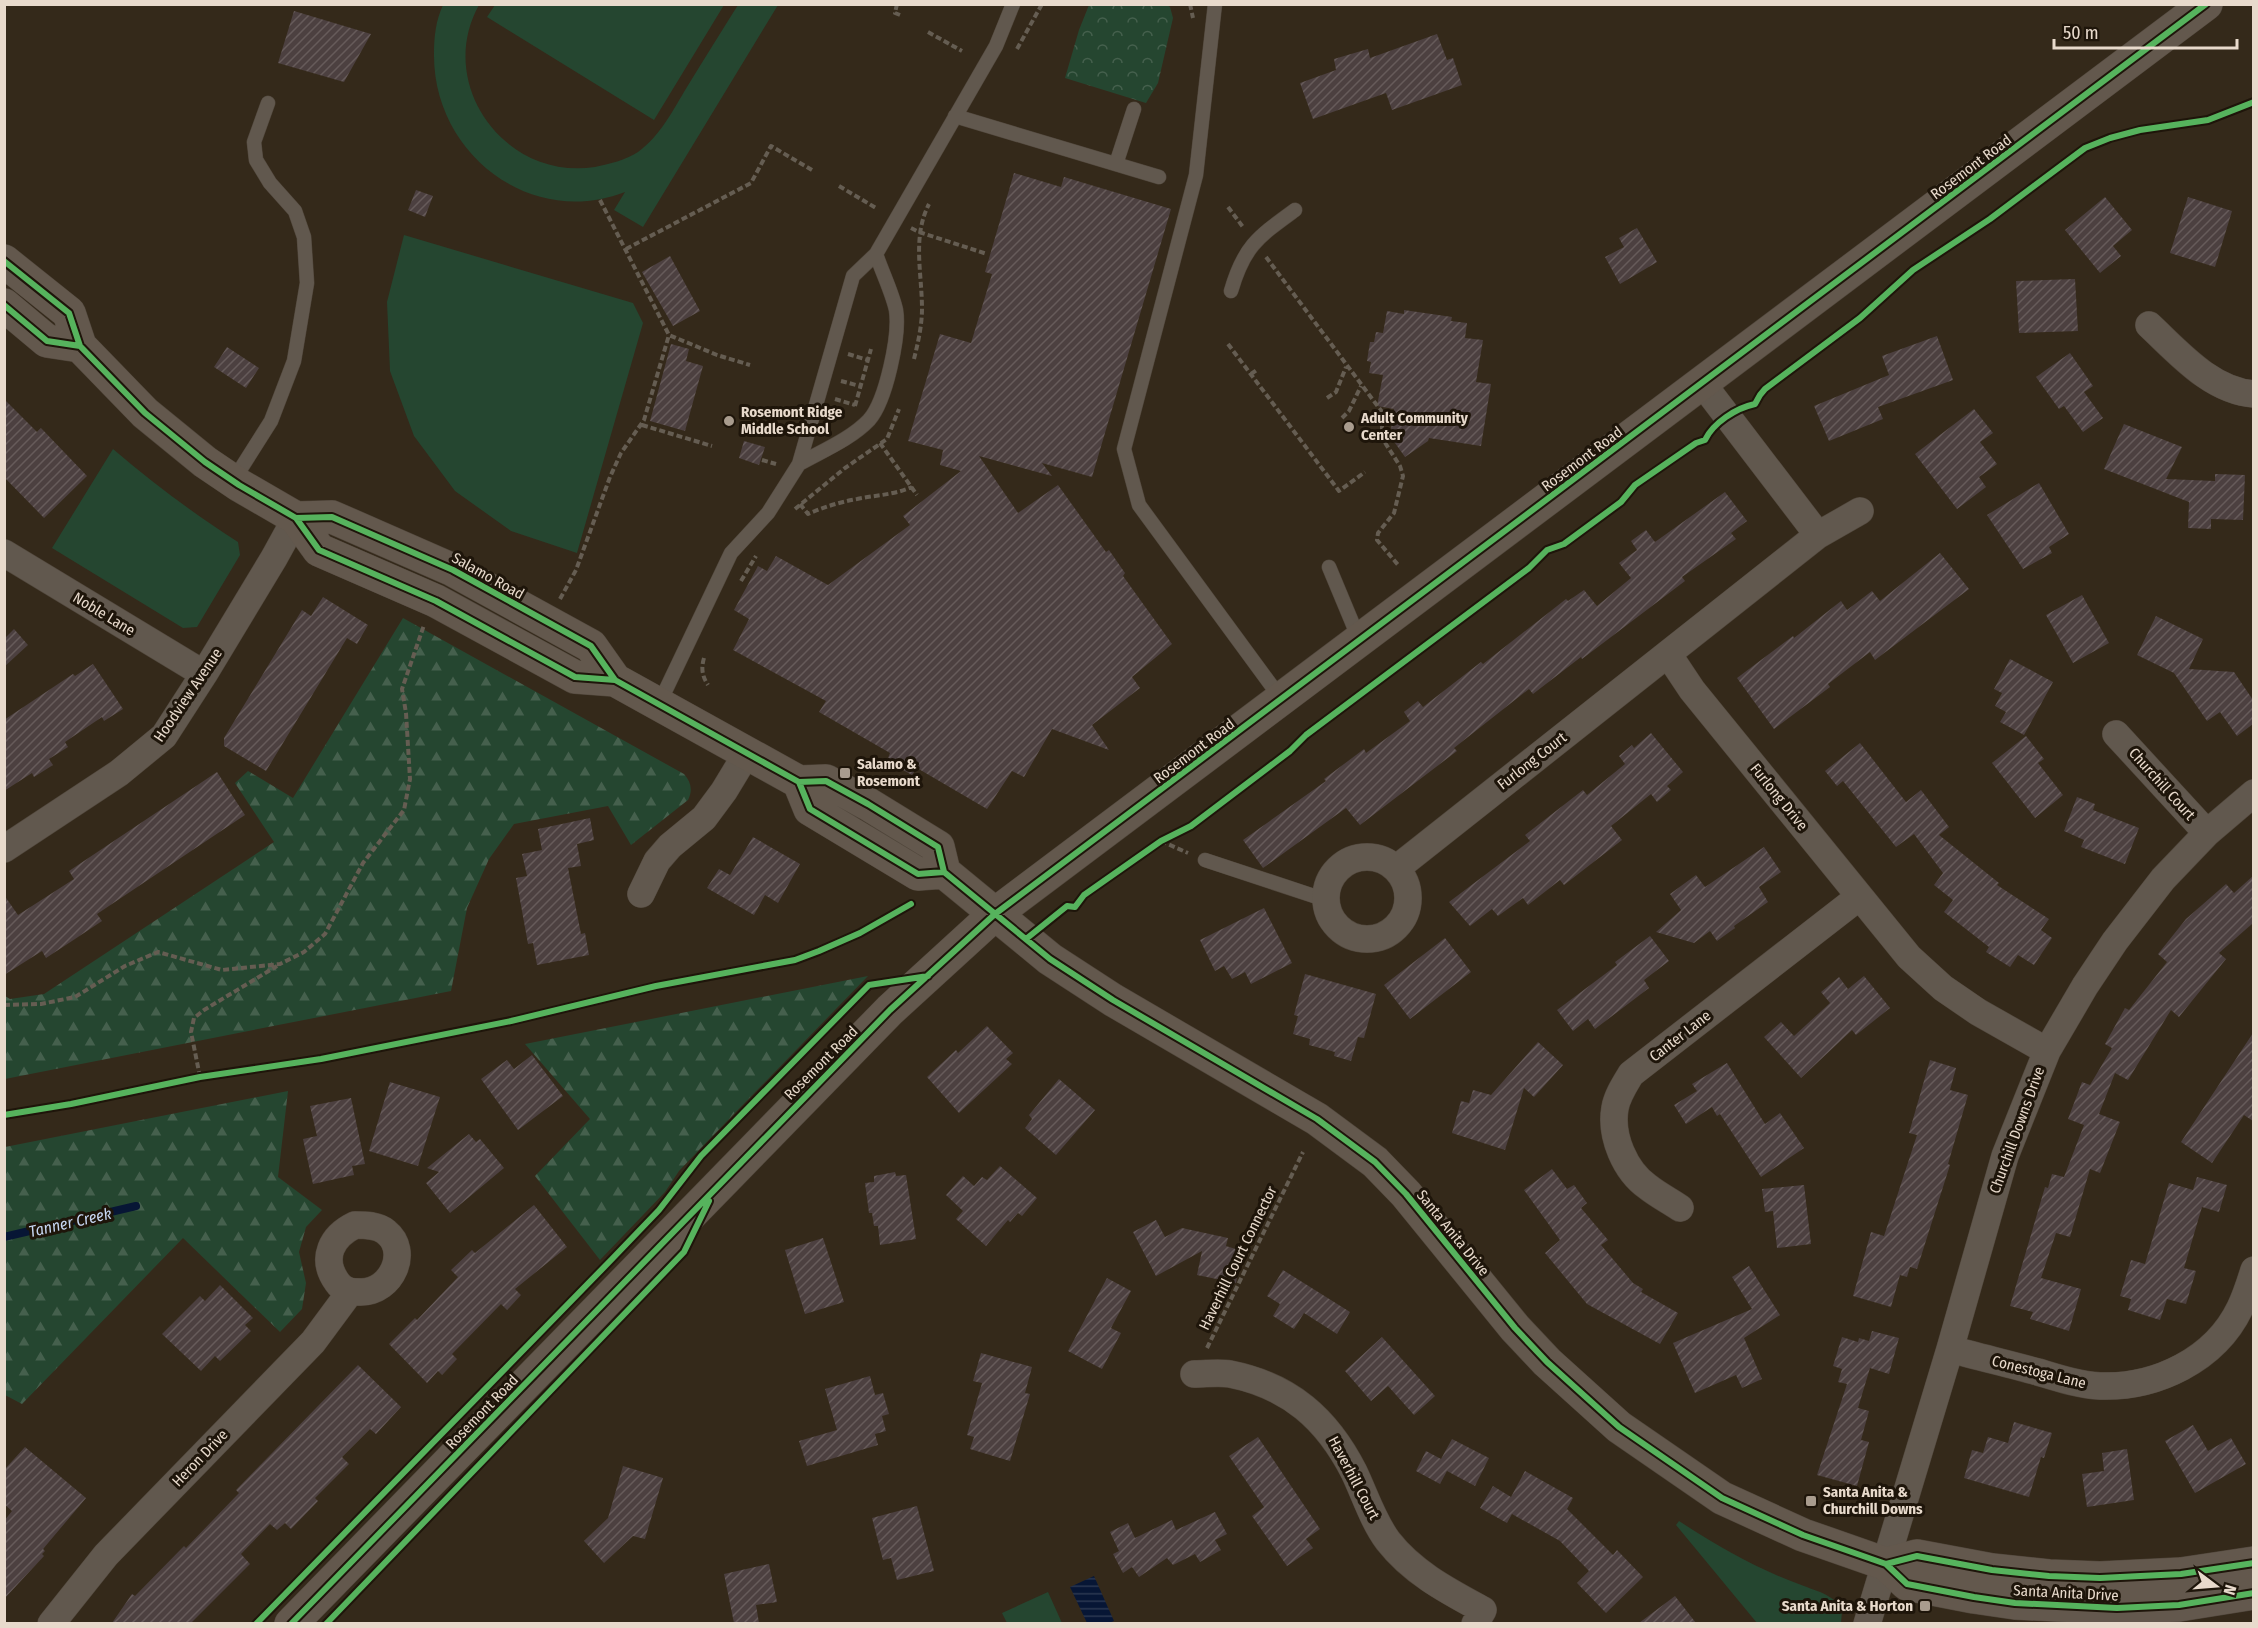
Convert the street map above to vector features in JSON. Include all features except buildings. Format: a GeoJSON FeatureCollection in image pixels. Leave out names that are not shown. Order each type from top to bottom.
{"type":"FeatureCollection","features":[{"type":"Feature","properties":{"kind":"main road","name":"Rosemont Road"},"geometry":{"type":"LineString","coordinates":[[291,1623],[863,1038],[995,914],[2206,4]]}},
{"type":"Feature","properties":{"kind":"main road","name":"Salamo Road"},"geometry":{"type":"LineString","coordinates":[[4,261],[69,313],[80,346],[145,413],[172,437],[232,481],[296,518],[319,550],[436,601],[575,677],[615,680],[799,782],[826,781],[938,847],[944,872],[995,914]]}},
{"type":"Feature","properties":{"kind":"main road"},"geometry":{"type":"LineString","coordinates":[[4,305],[47,341],[80,346]]}},
{"type":"Feature","properties":{"kind":"main road","name":"Salamo Road"},"geometry":{"type":"LineString","coordinates":[[296,518],[332,517],[444,566],[591,646],[615,680]]}},
{"type":"Feature","properties":{"kind":"main road","name":"Santa Anita Drive"},"geometry":{"type":"LineString","coordinates":[[995,914],[1079,979],[1317,1119],[1375,1162],[1423,1214],[1515,1328],[1570,1384],[1619,1427],[1722,1498],[1803,1535],[1886,1564],[1907,1584],[2014,1603],[2116,1608],[2191,1603],[2253,1593]]}},
{"type":"Feature","properties":{"kind":"main road","name":"Santa Anita Drive"},"geometry":{"type":"LineString","coordinates":[[1886,1564],[1917,1556],[1992,1570],[2060,1577],[2100,1578],[2181,1574],[2253,1563]]}},
{"type":"Feature","properties":{"kind":"street"},"geometry":{"type":"LineString","coordinates":[[2149,325],[2193,366],[2226,387],[2253,394]]}},
{"type":"Feature","properties":{"kind":"street"},"geometry":{"type":"LineString","coordinates":[[1702,383],[1818,535]]}},
{"type":"Feature","properties":{"kind":"street"},"geometry":{"type":"LineString","coordinates":[[1668,654],[1818,535],[1860,511]]}},
{"type":"Feature","properties":{"kind":"street","name":"Hoodview Avenue"},"geometry":{"type":"LineString","coordinates":[[4,849],[119,773],[164,736],[204,674],[296,518]]}},
{"type":"Feature","properties":{"kind":"street","name":"Noble Lane"},"geometry":{"type":"LineString","coordinates":[[4,553],[204,674]]}},
{"type":"Feature","properties":{"kind":"street","name":"Furlong Court"},"geometry":{"type":"LineString","coordinates":[[1397,868],[1668,654]]}},
{"type":"Feature","properties":{"kind":"street","name":"Furlong Drive"},"geometry":{"type":"LineString","coordinates":[[1668,654],[1692,690],[1909,957],[1943,988],[1978,1012],[2047,1051]]}},
{"type":"Feature","properties":{"kind":"street","name":"Churchill Court"},"geometry":{"type":"LineString","coordinates":[[2116,734],[2207,833]]}},
{"type":"Feature","properties":{"kind":"street"},"geometry":{"type":"LineString","coordinates":[[641,894],[657,861],[670,846],[704,818],[747,753]]}},
{"type":"Feature","properties":{"kind":"street","name":"Churchill Downs Drive"},"geometry":{"type":"LineString","coordinates":[[1867,1623],[2005,1156],[2047,1051],[2085,986],[2115,941],[2163,879],[2207,833],[2253,793]]}},
{"type":"Feature","properties":{"kind":"street"},"geometry":{"type":"LineString","coordinates":[[1358,857],[1380,858],[1397,868],[1405,880],[1408,898],[1407,908],[1401,922],[1387,935],[1376,939],[1353,937],[1338,927],[1329,915],[1326,900],[1329,881],[1339,866],[1358,857]]}},
{"type":"Feature","properties":{"kind":"street","name":"Canter Lane"},"geometry":{"type":"LineString","coordinates":[[1680,1208],[1647,1186],[1624,1160],[1617,1138],[1614,1108],[1622,1089],[1631,1074],[1859,897]]}},
{"type":"Feature","properties":{"kind":"street","name":"Conestoga Lane"},"geometry":{"type":"LineString","coordinates":[[1950,1348],[2078,1383],[2122,1386],[2146,1382],[2187,1365],[2216,1342],[2240,1310],[2253,1270]]}},
{"type":"Feature","properties":{"kind":"street","name":"Heron Drive"},"geometry":{"type":"LineString","coordinates":[[51,1623],[105,1555],[313,1342],[350,1292]]}},
{"type":"Feature","properties":{"kind":"street","name":"Haverhill Court"},"geometry":{"type":"LineString","coordinates":[[1194,1374],[1228,1374],[1251,1380],[1285,1394],[1306,1408],[1325,1425],[1343,1450],[1370,1510],[1387,1540],[1422,1575],[1484,1610],[1476,1623]]}},
{"type":"Feature","properties":{"kind":"lane"},"geometry":{"type":"LineString","coordinates":[[659,704],[731,553],[768,513],[799,464],[853,276],[876,254],[996,46],[1013,4]]}},
{"type":"Feature","properties":{"kind":"lane"},"geometry":{"type":"LineString","coordinates":[[1215,4],[1196,175],[1124,449],[1139,505],[1282,700]]}},
{"type":"Feature","properties":{"kind":"lane"},"geometry":{"type":"LineString","coordinates":[[232,481],[271,422],[294,361],[307,283],[304,237],[295,211],[270,183],[256,160],[254,142],[268,103]]}},
{"type":"Feature","properties":{"kind":"lane"},"geometry":{"type":"LineString","coordinates":[[1116,164],[1134,109]]}},
{"type":"Feature","properties":{"kind":"lane"},"geometry":{"type":"LineString","coordinates":[[955,117],[1159,177]]}},
{"type":"Feature","properties":{"kind":"lane"},"geometry":{"type":"LineString","coordinates":[[1231,291],[1236,273],[1247,250],[1295,210]]}},
{"type":"Feature","properties":{"kind":"lane"},"geometry":{"type":"LineString","coordinates":[[799,464],[858,430],[870,418],[883,397],[896,336],[896,310],[876,254]]}},
{"type":"Feature","properties":{"kind":"lane"},"geometry":{"type":"LineString","coordinates":[[1329,567],[1360,641]]}},
{"type":"Feature","properties":{"kind":"lane"},"geometry":{"type":"LineString","coordinates":[[1205,860],[1326,900]]}},
{"type":"Feature","properties":{"kind":"path"},"geometry":{"type":"LineString","coordinates":[[897,4],[895,13],[900,15]]}},
{"type":"Feature","properties":{"kind":"path"},"geometry":{"type":"LineString","coordinates":[[928,32],[962,51]]}},
{"type":"Feature","properties":{"kind":"path"},"geometry":{"type":"LineString","coordinates":[[626,249],[751,183],[771,146],[812,170]]}},
{"type":"Feature","properties":{"kind":"path"},"geometry":{"type":"LineString","coordinates":[[839,186],[876,208]]}},
{"type":"Feature","properties":{"kind":"path"},"geometry":{"type":"LineString","coordinates":[[600,200],[669,335],[717,355],[750,365]]}},
{"type":"Feature","properties":{"kind":"path"},"geometry":{"type":"LineString","coordinates":[[1228,207],[1320,333],[1382,412],[1382,438],[1389,453],[1400,466],[1403,476],[1394,513],[1378,533],[1377,540],[1399,566]]}},
{"type":"Feature","properties":{"kind":"path"},"geometry":{"type":"LineString","coordinates":[[919,232],[987,254]]}},
{"type":"Feature","properties":{"kind":"path"},"geometry":{"type":"LineString","coordinates":[[558,603],[576,570],[609,477],[621,453],[642,425],[669,335]]}},
{"type":"Feature","properties":{"kind":"path"},"geometry":{"type":"LineString","coordinates":[[1228,344],[1339,491],[1365,472]]}},
{"type":"Feature","properties":{"kind":"path"},"geometry":{"type":"LineString","coordinates":[[831,398],[855,406],[871,349]]}},
{"type":"Feature","properties":{"kind":"path"},"geometry":{"type":"LineString","coordinates":[[844,353],[868,360]]}},
{"type":"Feature","properties":{"kind":"path"},"geometry":{"type":"LineString","coordinates":[[1327,398],[1336,392],[1347,366]]}},
{"type":"Feature","properties":{"kind":"path"},"geometry":{"type":"LineString","coordinates":[[1251,374],[1258,369]]}},
{"type":"Feature","properties":{"kind":"path"},"geometry":{"type":"LineString","coordinates":[[836,380],[860,386]]}},
{"type":"Feature","properties":{"kind":"path"},"geometry":{"type":"LineString","coordinates":[[1342,418],[1349,411],[1361,386]]}},
{"type":"Feature","properties":{"kind":"path"},"geometry":{"type":"LineString","coordinates":[[642,425],[712,446]]}},
{"type":"Feature","properties":{"kind":"path"},"geometry":{"type":"LineString","coordinates":[[874,435],[917,495]]}},
{"type":"Feature","properties":{"kind":"path"},"geometry":{"type":"LineString","coordinates":[[762,459],[777,464]]}},
{"type":"Feature","properties":{"kind":"path"},"geometry":{"type":"LineString","coordinates":[[816,477],[823,485]]}},
{"type":"Feature","properties":{"kind":"path"},"geometry":{"type":"LineString","coordinates":[[800,504],[808,514],[837,503],[899,493],[912,487]]}},
{"type":"Feature","properties":{"kind":"path"},"geometry":{"type":"LineString","coordinates":[[200,1077],[191,1032],[194,1018],[280,964],[304,952],[325,934],[363,863],[404,810],[410,779],[402,688],[424,624],[436,601]]}},
{"type":"Feature","properties":{"kind":"path"},"geometry":{"type":"LineString","coordinates":[[1161,841],[1205,860]]}},
{"type":"Feature","properties":{"kind":"path"},"geometry":{"type":"LineString","coordinates":[[4,1005],[41,1004],[75,997],[125,966],[158,952],[222,970],[280,964]]}},
{"type":"Feature","properties":{"kind":"green space"},"geometry":{"type":"Polygon","coordinates":[[[443,5],[479,5],[468,35],[466,66],[473,95],[487,121],[507,143],[533,159],[562,167],[595,167],[612,163],[638,152],[653,138],[666,122],[738,5],[778,5],[643,227],[614,210],[625,192],[589,201],[555,200],[523,191],[494,174],[469,151],[450,123],[438,90],[434,41],[443,5]]]}},
{"type":"Feature","properties":{"kind":"green space"},"geometry":{"type":"Polygon","coordinates":[[[495,5],[724,5],[654,120],[487,17],[495,5]]]}},
{"type":"Feature","properties":{"kind":"green space"},"geometry":{"type":"Polygon","coordinates":[[[1089,5],[1167,5],[1170,7],[1173,18],[1158,83],[1146,103],[1065,78],[1089,5]]]}},
{"type":"Feature","properties":{"kind":"green space"},"geometry":{"type":"Polygon","coordinates":[[[404,235],[633,303],[643,323],[577,553],[511,531],[455,491],[414,436],[390,371],[387,302],[404,235]]]}},
{"type":"Feature","properties":{"kind":"green space"},"geometry":{"type":"Polygon","coordinates":[[[113,449],[174,498],[238,542],[240,555],[197,627],[183,628],[52,548],[113,449]]]}},
{"type":"Feature","properties":{"kind":"green space"},"geometry":{"type":"Polygon","coordinates":[[[403,618],[684,774],[690,786],[688,800],[631,845],[608,806],[514,824],[489,859],[467,908],[451,991],[5,1079],[5,996],[10,999],[44,994],[274,842],[235,783],[248,771],[293,798],[403,618]]]}},
{"type":"Feature","properties":{"kind":"green space"},"geometry":{"type":"Polygon","coordinates":[[[868,976],[679,1171],[665,1192],[600,1260],[535,1176],[590,1119],[525,1044],[868,976]]]}},
{"type":"Feature","properties":{"kind":"green space"},"geometry":{"type":"Polygon","coordinates":[[[288,1091],[278,1177],[322,1210],[306,1227],[299,1252],[306,1283],[302,1309],[280,1332],[183,1238],[22,1404],[5,1395],[5,1147],[288,1091]]]}},
{"type":"Feature","properties":{"kind":"green space"},"geometry":{"type":"Polygon","coordinates":[[[1679,1521],[1755,1565],[1831,1598],[1842,1611],[1841,1623],[1757,1623],[1676,1525],[1679,1521]]]}},
{"type":"Feature","properties":{"kind":"green space"},"geometry":{"type":"Polygon","coordinates":[[[1048,1592],[1062,1623],[1007,1623],[1002,1613],[1048,1592]]]}},
{"type":"Feature","properties":{"kind":"water"},"geometry":{"type":"Polygon","coordinates":[[[1094,1576],[1114,1621],[1109,1623],[1087,1623],[1070,1587],[1094,1576]]]}},
{"type":"Feature","properties":{"kind":"waterway","name":"Tanner Creek"},"geometry":{"type":"LineString","coordinates":[[4,1237],[136,1206]]}},
{"type":"Feature","properties":{"kind":"cycle path"},"geometry":{"type":"LineString","coordinates":[[291,1624],[890,1010],[995,914],[2206,4]]}},
{"type":"Feature","properties":{"kind":"cycle path"},"geometry":{"type":"LineString","coordinates":[[1026,939],[1067,906],[1075,907],[1084,895],[1161,841],[1191,826],[1290,751],[1306,735],[1529,568],[1547,550],[1564,544],[1621,502],[1635,485],[1696,443],[1705,440],[1726,417],[1755,404],[1765,389],[1860,318],[1913,270],[1990,219],[2085,148],[2140,130],[2208,120],[2254,102]]}},
{"type":"Feature","properties":{"kind":"cycle path"},"geometry":{"type":"LineString","coordinates":[[4,261],[69,313],[80,346],[145,413],[205,462],[296,518],[319,550],[436,601],[575,677],[615,680]]}},
{"type":"Feature","properties":{"kind":"cycle path"},"geometry":{"type":"LineString","coordinates":[[4,305],[47,341],[80,346]]}},
{"type":"Feature","properties":{"kind":"cycle path"},"geometry":{"type":"LineString","coordinates":[[296,518],[332,517],[453,570],[591,646],[615,680],[799,782],[826,781],[938,847],[944,872],[1050,959],[1113,1000],[1317,1119],[1375,1162],[1406,1194],[1515,1328],[1547,1362],[1619,1427],[1722,1498],[1803,1535],[1886,1564],[1907,1584],[1974,1597],[2015,1603],[2117,1608],[2179,1605],[2254,1593]]}},
{"type":"Feature","properties":{"kind":"cycle path"},"geometry":{"type":"LineString","coordinates":[[799,782],[810,809],[918,874],[944,872]]}},
{"type":"Feature","properties":{"kind":"cycle path"},"geometry":{"type":"LineString","coordinates":[[4,1115],[71,1104],[200,1077],[321,1059],[511,1021],[656,986],[795,960],[860,933],[911,904]]}},
{"type":"Feature","properties":{"kind":"cycle path"},"geometry":{"type":"LineString","coordinates":[[256,1624],[612,1259],[659,1210],[701,1156],[869,985],[928,976]]}},
{"type":"Feature","properties":{"kind":"cycle path"},"geometry":{"type":"LineString","coordinates":[[326,1624],[684,1252],[709,1201]]}},
{"type":"Feature","properties":{"kind":"cycle path"},"geometry":{"type":"LineString","coordinates":[[1886,1564],[1917,1556],[1992,1570],[2100,1578],[2181,1574],[2254,1563]]}},
{"type":"Feature","properties":{"kind":"place","name":"Rosemont Ridge Middle School"},"geometry":{"type":"Point","coordinates":[729,421]}},
{"type":"Feature","properties":{"kind":"place","name":"Adult Community Center"},"geometry":{"type":"Point","coordinates":[1349,427]}},
{"type":"Feature","properties":{"kind":"place","name":"Salamo & Rosemont"},"geometry":{"type":"Point","coordinates":[845,773]}},
{"type":"Feature","properties":{"kind":"place","name":"Santa Anita & Churchill Downs"},"geometry":{"type":"Point","coordinates":[1811,1501]}},
{"type":"Feature","properties":{"kind":"place","name":"Santa Anita & Horton"},"geometry":{"type":"Point","coordinates":[1925,1606]}}]}
